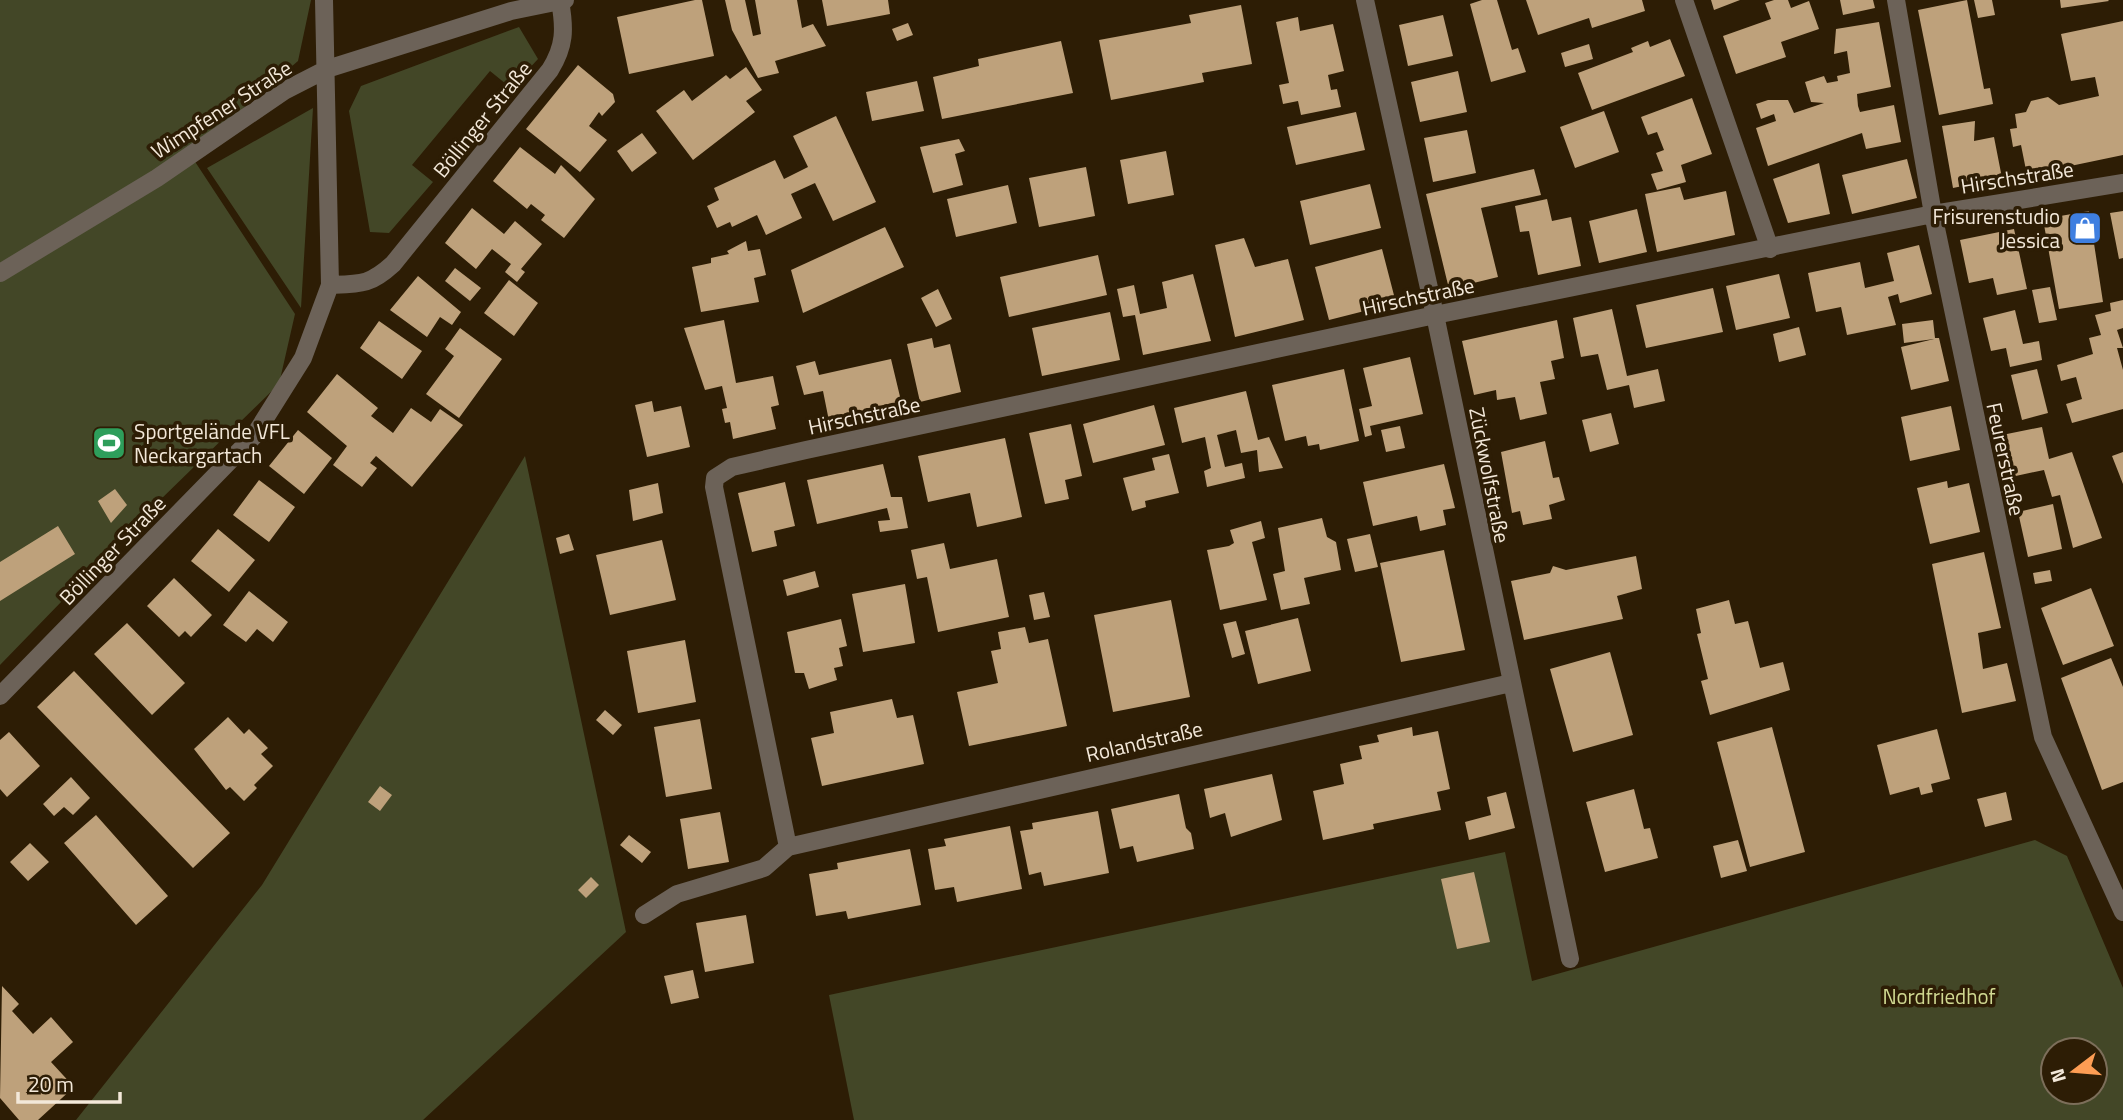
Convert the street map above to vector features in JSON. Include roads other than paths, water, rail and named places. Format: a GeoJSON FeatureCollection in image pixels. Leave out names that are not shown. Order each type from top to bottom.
{"type":"FeatureCollection","features":[{"type":"Feature","properties":{"kind":"street","name":"Böllinger Straße"},"geometry":{"type":"LineString","coordinates":[[0,696],[254,436],[303,358],[330,285],[324,0]]}},
{"type":"Feature","properties":{"kind":"street","name":"Zückwolfstraße"},"geometry":{"type":"LineString","coordinates":[[1365,0],[1435,315],[1570,959]]}},
{"type":"Feature","properties":{"kind":"street"},"geometry":{"type":"LineString","coordinates":[[1684,0],[1770,249]]}},
{"type":"Feature","properties":{"kind":"street","name":"Feurerstraße"},"geometry":{"type":"LineString","coordinates":[[1896,0],[1933,214],[2043,737],[2123,912]]}},
{"type":"Feature","properties":{"kind":"street","name":"Böllinger Straße"},"geometry":{"type":"LineString","coordinates":[[330,285],[364,284],[377,279],[393,264],[562,52],[566,32],[563,1]]}},
{"type":"Feature","properties":{"kind":"street","name":"Wimpfener Straße"},"geometry":{"type":"LineString","coordinates":[[0,273],[157,178],[284,91],[327,69],[511,11],[563,1]]}},
{"type":"Feature","properties":{"kind":"street","name":"Hirschstraße"},"geometry":{"type":"LineString","coordinates":[[788,847],[714,487],[715,478],[726,469],[1435,315],[1933,214],[2123,183]]}},
{"type":"Feature","properties":{"kind":"street","name":"Rolandstraße"},"geometry":{"type":"LineString","coordinates":[[645,915],[677,894],[764,868],[788,847],[1511,683]]}},
{"type":"Feature","properties":{"kind":"place","name":"Frisurenstudio Jessica"},"geometry":{"type":"Point","coordinates":[2085,228]}},
{"type":"Feature","properties":{"kind":"place","name":"Sportgelände VFL Neckargartach"},"geometry":{"type":"Point","coordinates":[109,443]}},
{"type":"Feature","properties":{"kind":"park label","name":"Nordfriedhof"},"geometry":{"type":"Point","coordinates":[1939,996]}}]}
